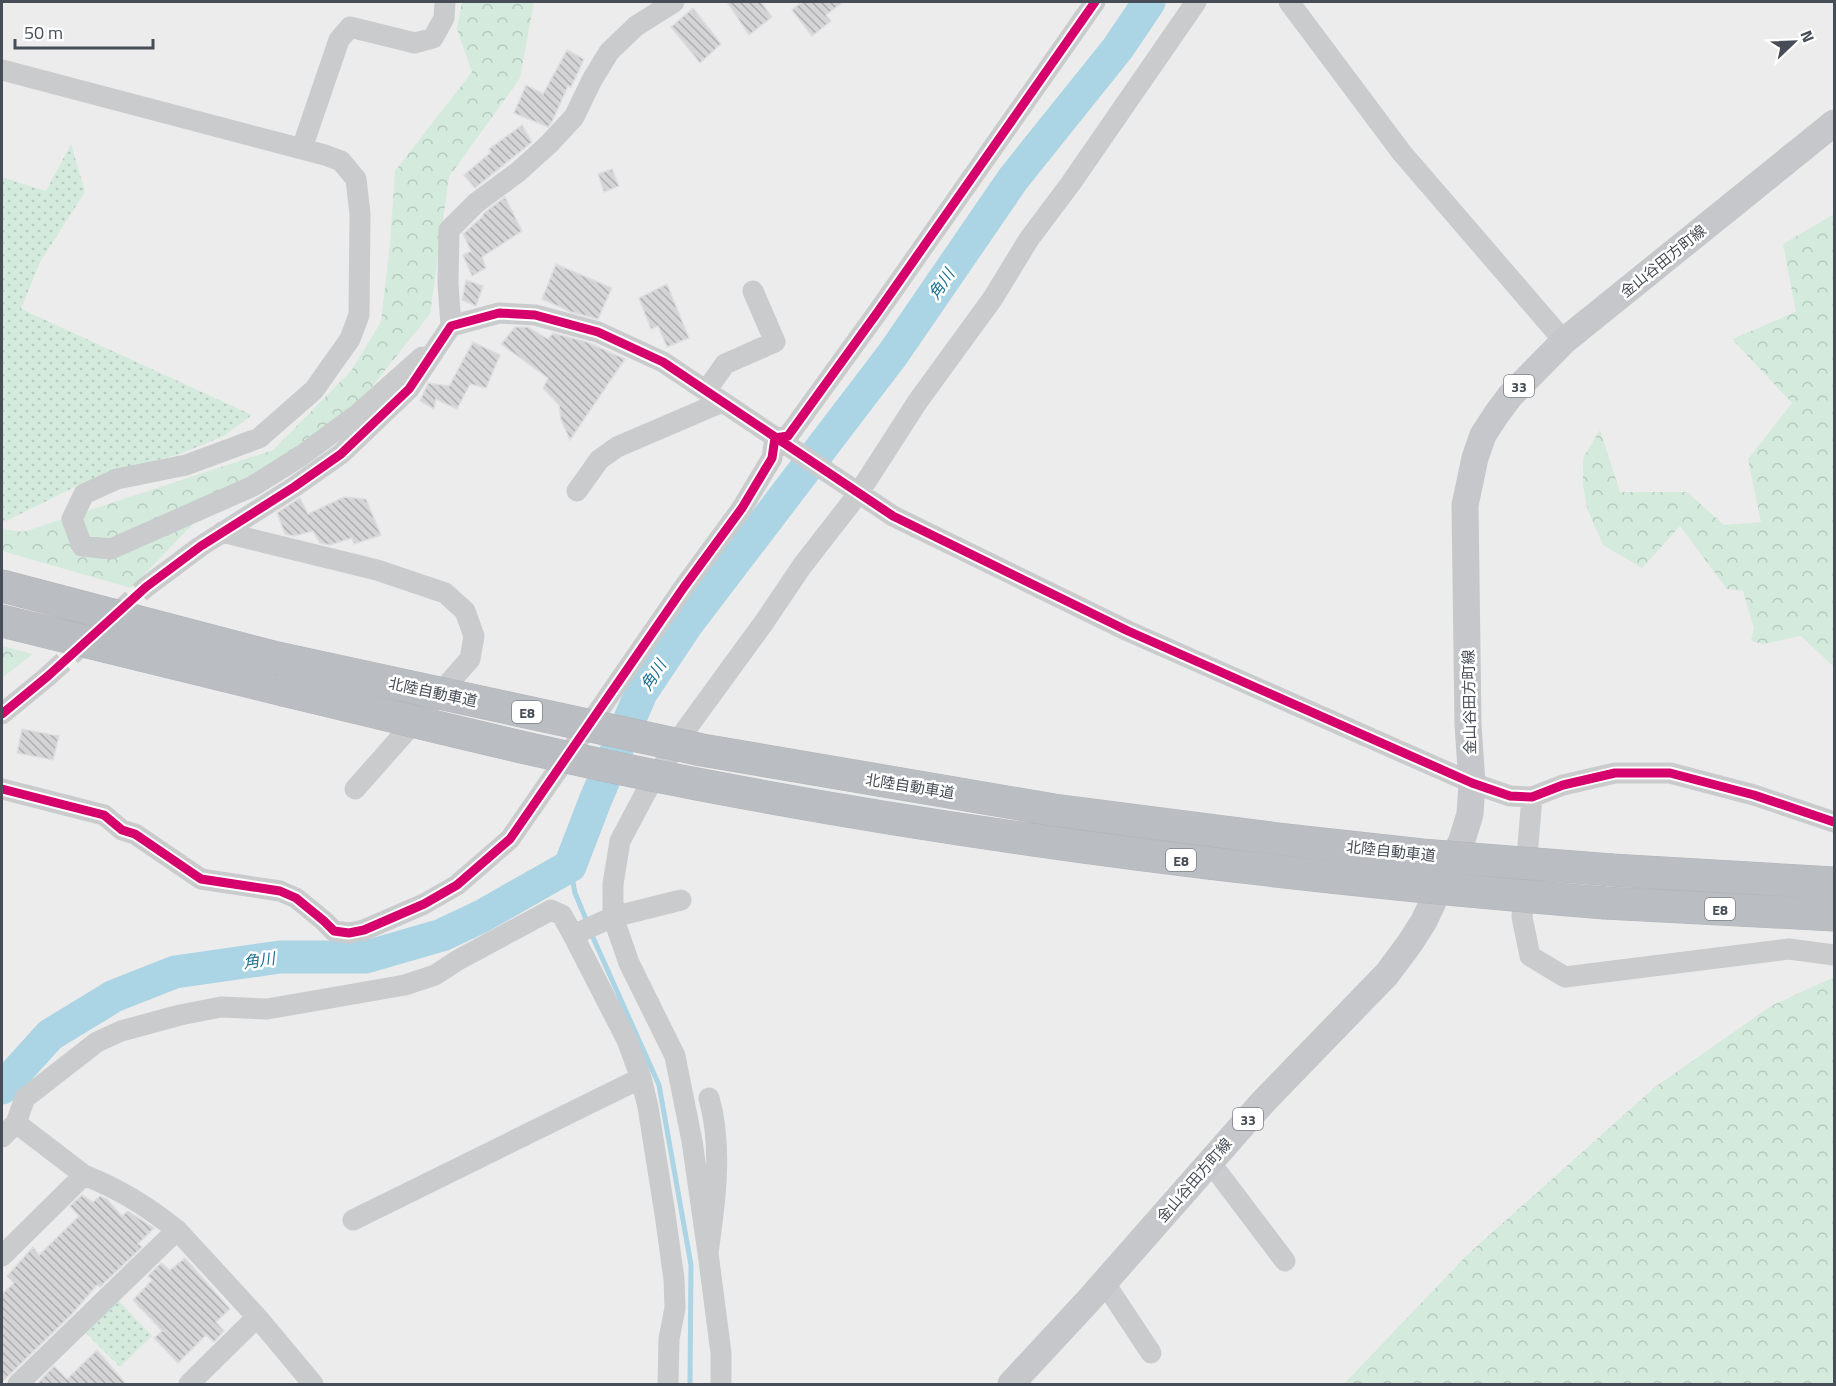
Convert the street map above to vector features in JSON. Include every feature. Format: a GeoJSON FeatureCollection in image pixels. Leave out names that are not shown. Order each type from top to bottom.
{"type":"FeatureCollection","features":[{"type":"Feature","properties":{"kind":"highway","name":"北陸自動車道"},"geometry":{"type":"LineString","coordinates":[[2,586],[277,658],[702,750],[1054,810],[1422,855],[1665,874],[1834,883]]}},
{"type":"Feature","properties":{"kind":"highway","name":"E8"},"geometry":{"type":"LineString","coordinates":[[2,621],[549,754],[771,798],[1035,841],[1420,888],[1605,903],[1834,915]]}},
{"type":"Feature","properties":{"kind":"highway"},"geometry":{"type":"LineString","coordinates":[[1665,874],[1834,872]]}},
{"type":"Feature","properties":{"kind":"main road","name":"金山谷田方町線"},"geometry":{"type":"LineString","coordinates":[[1011,1384],[1263,1102],[1387,974],[1424,921],[1462,840],[1470,814],[1472,783],[1468,725],[1465,505],[1474,459],[1483,435],[1510,396],[1564,341],[1834,123]]}},
{"type":"Feature","properties":{"kind":"street"},"geometry":{"type":"LineString","coordinates":[[302,148],[339,40],[350,27],[415,43],[433,38],[444,18],[445,2]]}},
{"type":"Feature","properties":{"kind":"street"},"geometry":{"type":"LineString","coordinates":[[146,587],[201,546],[341,454],[409,389],[445,335],[449,230],[476,203],[526,165],[574,117],[609,52],[636,26],[674,2]]}},
{"type":"Feature","properties":{"kind":"street"},"geometry":{"type":"LineString","coordinates":[[777,439],[789,435],[877,314],[1095,2]]}},
{"type":"Feature","properties":{"kind":"street"},"geometry":{"type":"LineString","coordinates":[[721,1384],[721,1353],[708,1252],[692,1141],[675,1056],[629,963],[613,917],[613,884],[620,841],[646,792],[687,728],[993,298],[1029,239],[1071,183],[1196,2]]}},
{"type":"Feature","properties":{"kind":"street"},"geometry":{"type":"LineString","coordinates":[[1289,2],[1402,153],[1564,341]]}},
{"type":"Feature","properties":{"kind":"street"},"geometry":{"type":"LineString","coordinates":[[2,70],[341,160],[356,180],[360,214],[359,315],[350,339],[314,390],[259,438],[186,465],[117,479],[84,494],[72,519],[82,546],[111,549],[253,486],[301,456],[358,414],[445,335],[499,313],[535,315],[598,332],[663,362],[893,516],[1128,631],[1472,783],[1510,796],[1532,797],[1563,785],[1615,773],[1670,773],[1754,795],[1834,822]]}},
{"type":"Feature","properties":{"kind":"street"},"geometry":{"type":"LineString","coordinates":[[577,491],[599,460],[617,447],[714,397],[725,364],[775,342],[753,291]]}},
{"type":"Feature","properties":{"kind":"street"},"geometry":{"type":"LineString","coordinates":[[2,789],[104,815],[122,831],[135,834],[201,879],[280,891],[296,898],[334,931],[349,933],[364,930],[424,904],[457,885],[510,839],[684,587],[742,508],[772,458],[777,439]]}},
{"type":"Feature","properties":{"kind":"street"},"geometry":{"type":"LineString","coordinates":[[222,532],[377,570],[445,593],[465,611],[474,636],[470,659],[355,789]]}},
{"type":"Feature","properties":{"kind":"street"},"geometry":{"type":"LineString","coordinates":[[2,714],[48,676]]}},
{"type":"Feature","properties":{"kind":"street"},"geometry":{"type":"LineString","coordinates":[[1532,797],[1522,917],[1530,956],[1565,977],[1789,949],[1834,955]]}},
{"type":"Feature","properties":{"kind":"street"},"geometry":{"type":"LineString","coordinates":[[573,935],[613,917],[681,900]]}},
{"type":"Feature","properties":{"kind":"street"},"geometry":{"type":"LineString","coordinates":[[313,1384],[257,1317],[177,1230],[145,1205],[116,1188],[84,1175],[9,1130],[25,1098],[97,1042],[121,1030],[221,1007],[267,1009],[405,985],[435,975],[495,939],[551,910],[562,915],[573,935],[627,1040],[641,1078],[656,1153],[674,1279],[675,1308],[669,1339],[668,1384]]}},
{"type":"Feature","properties":{"kind":"street"},"geometry":{"type":"LineString","coordinates":[[353,1220],[641,1078]]}},
{"type":"Feature","properties":{"kind":"street"},"geometry":{"type":"LineString","coordinates":[[708,1252],[716,1165],[714,1117],[709,1098]]}},
{"type":"Feature","properties":{"kind":"street"},"geometry":{"type":"LineString","coordinates":[[1210,1162],[1285,1261]]}},
{"type":"Feature","properties":{"kind":"street"},"geometry":{"type":"LineString","coordinates":[[2,1256],[84,1175]]}},
{"type":"Feature","properties":{"kind":"street"},"geometry":{"type":"LineString","coordinates":[[18,1384],[177,1230]]}},
{"type":"Feature","properties":{"kind":"street"},"geometry":{"type":"LineString","coordinates":[[1104,1282],[1151,1353]]}},
{"type":"Feature","properties":{"kind":"street"},"geometry":{"type":"LineString","coordinates":[[189,1384],[257,1317]]}},
{"type":"Feature","properties":{"kind":"green space"},"geometry":{"type":"Polygon","coordinates":[[[462,2],[534,2],[520,78],[449,177],[430,314],[363,398],[195,522],[131,588],[2,551],[2,529],[23,532],[273,450],[351,371],[381,322],[395,171],[472,72],[457,29],[462,2]]]}},
{"type":"Feature","properties":{"kind":"green space"},"geometry":{"type":"Polygon","coordinates":[[[71,144],[85,192],[40,262],[21,309],[252,415],[224,436],[177,455],[115,471],[81,484],[2,522],[2,177],[46,191],[71,144]]]}},
{"type":"Feature","properties":{"kind":"green space"},"geometry":{"type":"Polygon","coordinates":[[[1834,214],[1834,667],[1801,636],[1763,644],[1751,641],[1754,628],[1743,591],[1727,589],[1680,526],[1642,568],[1603,545],[1587,508],[1583,485],[1583,458],[1600,430],[1620,492],[1687,492],[1724,525],[1761,522],[1748,459],[1792,403],[1732,339],[1796,312],[1783,244],[1834,214]]]}},
{"type":"Feature","properties":{"kind":"green space"},"geometry":{"type":"Polygon","coordinates":[[[2,646],[33,654],[2,678],[2,646]]]}},
{"type":"Feature","properties":{"kind":"green space"},"geometry":{"type":"Polygon","coordinates":[[[1834,977],[1834,1384],[1344,1384],[1466,1256],[1655,1087],[1771,1006],[1834,977]]]}},
{"type":"Feature","properties":{"kind":"green space"},"geometry":{"type":"Polygon","coordinates":[[[118,1300],[152,1336],[120,1367],[84,1331],[118,1300]]]}},
{"type":"Feature","properties":{"kind":"building"},"geometry":{"type":"Polygon","coordinates":[[[727,2],[761,2],[772,17],[749,35],[727,2]]]}},
{"type":"Feature","properties":{"kind":"building"},"geometry":{"type":"Polygon","coordinates":[[[802,2],[843,2],[826,15],[831,21],[812,36],[792,10],[802,2]]]}},
{"type":"Feature","properties":{"kind":"building"},"geometry":{"type":"Polygon","coordinates":[[[693,8],[721,44],[700,63],[671,27],[693,8]]]}},
{"type":"Feature","properties":{"kind":"building"},"geometry":{"type":"Polygon","coordinates":[[[567,50],[584,59],[548,127],[514,113],[526,85],[543,94],[567,50]]]}},
{"type":"Feature","properties":{"kind":"building"},"geometry":{"type":"Polygon","coordinates":[[[522,125],[532,142],[475,188],[464,175],[491,152],[489,149],[522,125]]]}},
{"type":"Feature","properties":{"kind":"building"},"geometry":{"type":"Polygon","coordinates":[[[612,169],[619,186],[604,192],[598,174],[612,169]]]}},
{"type":"Feature","properties":{"kind":"building"},"geometry":{"type":"Polygon","coordinates":[[[505,197],[522,231],[482,257],[486,268],[472,276],[463,255],[471,251],[463,234],[484,213],[505,197]]]}},
{"type":"Feature","properties":{"kind":"building"},"geometry":{"type":"Polygon","coordinates":[[[556,264],[612,288],[598,319],[571,312],[542,299],[556,264]]]}},
{"type":"Feature","properties":{"kind":"building"},"geometry":{"type":"Polygon","coordinates":[[[466,280],[483,286],[476,306],[462,300],[466,280]]]}},
{"type":"Feature","properties":{"kind":"building"},"geometry":{"type":"Polygon","coordinates":[[[667,284],[689,338],[667,347],[658,326],[651,329],[639,298],[667,284]]]}},
{"type":"Feature","properties":{"kind":"building"},"geometry":{"type":"Polygon","coordinates":[[[515,327],[528,327],[548,339],[553,333],[587,342],[625,359],[570,440],[561,420],[559,405],[543,388],[548,378],[501,344],[515,327]]]}},
{"type":"Feature","properties":{"kind":"building"},"geometry":{"type":"Polygon","coordinates":[[[473,342],[500,355],[486,388],[470,384],[457,409],[436,399],[434,409],[420,401],[428,383],[449,386],[473,342]]]}},
{"type":"Feature","properties":{"kind":"building"},"geometry":{"type":"Polygon","coordinates":[[[344,497],[366,499],[381,535],[354,544],[352,538],[330,545],[320,543],[313,531],[294,536],[285,534],[277,513],[298,499],[300,498],[308,514],[344,497]]]}},
{"type":"Feature","properties":{"kind":"building"},"geometry":{"type":"Polygon","coordinates":[[[22,729],[59,736],[53,760],[17,753],[22,729]]]}},
{"type":"Feature","properties":{"kind":"building"},"geometry":{"type":"Polygon","coordinates":[[[82,1195],[93,1202],[100,1196],[107,1199],[122,1216],[128,1211],[154,1228],[138,1244],[142,1247],[100,1287],[97,1285],[73,1313],[2,1382],[2,1294],[14,1283],[7,1276],[33,1247],[39,1255],[79,1216],[70,1206],[82,1195]]]}},
{"type":"Feature","properties":{"kind":"building"},"geometry":{"type":"Polygon","coordinates":[[[185,1258],[230,1309],[216,1322],[224,1331],[214,1342],[206,1335],[178,1363],[154,1338],[162,1331],[133,1300],[152,1280],[148,1276],[161,1263],[170,1270],[185,1258]]]}},
{"type":"Feature","properties":{"kind":"building"},"geometry":{"type":"Polygon","coordinates":[[[97,1350],[126,1384],[38,1383],[54,1366],[67,1379],[97,1350]]]}},
{"type":"Feature","properties":{"kind":"waterway","name":"角川"},"geometry":{"type":"LineString","coordinates":[[2,1088],[50,1035],[114,996],[175,972],[280,957],[366,957],[442,935],[482,916],[570,866],[641,693],[687,624],[893,354],[1013,179],[1118,48],[1149,2]]}},
{"type":"Feature","properties":{"kind":"waterway"},"geometry":{"type":"LineString","coordinates":[[570,866],[575,893],[588,924]]}},
{"type":"Feature","properties":{"kind":"waterway"},"geometry":{"type":"LineString","coordinates":[[591,933],[659,1085],[691,1265],[690,1384]]}},
{"type":"Feature","properties":{"kind":"tunnel"},"geometry":{"type":"LineString","coordinates":[[48,676],[146,587]]}},
{"type":"Feature","properties":{"kind":"cycle path"},"geometry":{"type":"LineString","coordinates":[[2,789],[104,815],[122,830],[135,834],[201,879],[280,891],[296,898],[334,931],[349,933],[364,930],[424,904],[457,885],[510,839],[684,587],[742,508],[772,458],[775,438],[788,436],[1095,2]]}},
{"type":"Feature","properties":{"kind":"cycle path"},"geometry":{"type":"LineString","coordinates":[[2,714],[48,676],[146,587],[201,546],[341,454],[409,389],[451,326],[499,313],[535,315],[598,332],[663,362],[893,516],[1128,631],[1472,783],[1510,796],[1532,797],[1563,785],[1615,773],[1670,773],[1754,795],[1834,822]]}}]}
